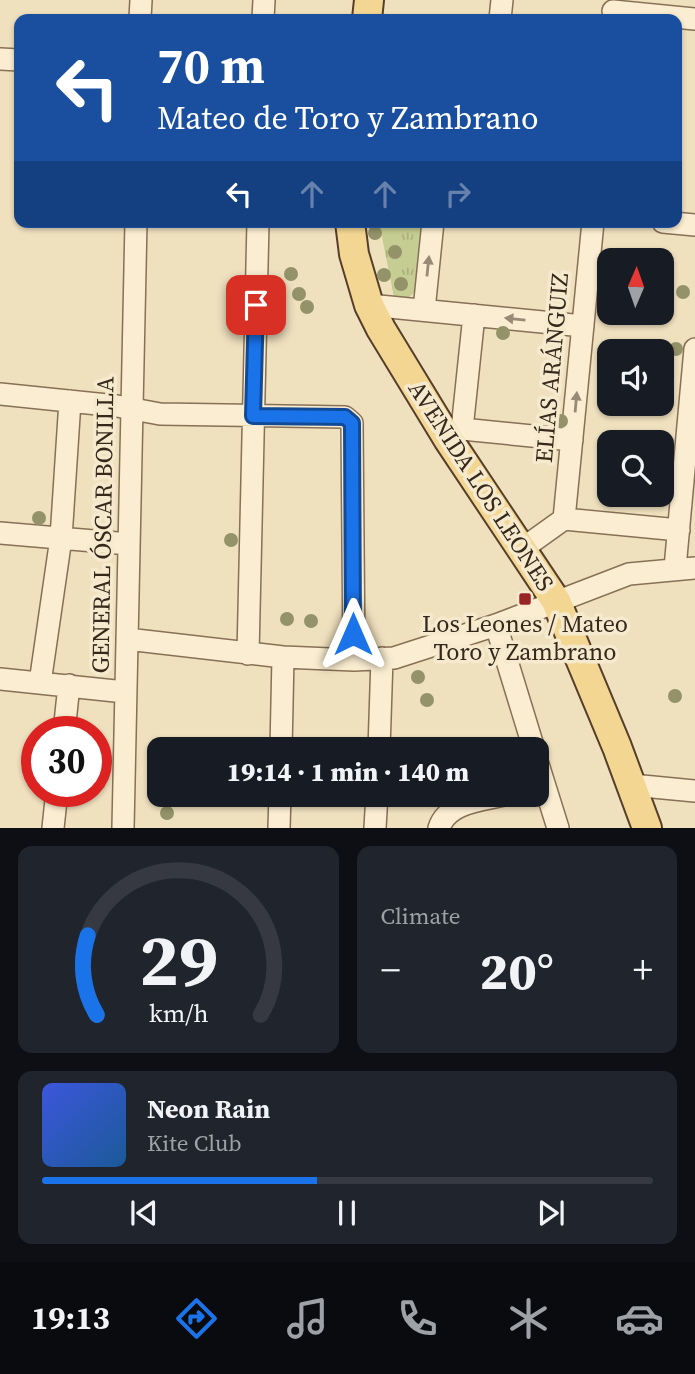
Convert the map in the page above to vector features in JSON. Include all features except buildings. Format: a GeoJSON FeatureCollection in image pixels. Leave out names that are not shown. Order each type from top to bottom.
{"type":"FeatureCollection","features":[{"type":"Feature","properties":{"kind":"main road","name":"AVENIDA LOS LEONES"},"geometry":{"type":"LineString","coordinates":[[351,228],[354,254],[369,305],[381,329],[455,434],[522,549],[556,601],[647,828]]}},
{"type":"Feature","properties":{"kind":"street"},"geometry":{"type":"LineString","coordinates":[[613,10],[649,14]]}},
{"type":"Feature","properties":{"kind":"street","name":"GENERAL ÓSCAR BONILLA"},"geometry":{"type":"LineString","coordinates":[[123,828],[136,228]]}},
{"type":"Feature","properties":{"kind":"street"},"geometry":{"type":"LineString","coordinates":[[248,654],[258,228]]}},
{"type":"Feature","properties":{"kind":"street"},"geometry":{"type":"LineString","coordinates":[[424,310],[432,228]]}},
{"type":"Feature","properties":{"kind":"street","name":"ELÍAS ARÁNGUIZ"},"geometry":{"type":"LineString","coordinates":[[564,519],[592,228]]}},
{"type":"Feature","properties":{"kind":"street"},"geometry":{"type":"LineString","coordinates":[[369,305],[583,326]]}},
{"type":"Feature","properties":{"kind":"street"},"geometry":{"type":"LineString","coordinates":[[474,315],[455,434],[572,440]]}},
{"type":"Feature","properties":{"kind":"street"},"geometry":{"type":"LineString","coordinates":[[127,639],[283,657],[354,660],[382,658],[411,654],[629,574],[685,568],[679,530],[695,349]]}},
{"type":"Feature","properties":{"kind":"street"},"geometry":{"type":"LineString","coordinates":[[0,394],[160,414],[345,417],[352,423],[354,660]]}},
{"type":"Feature","properties":{"kind":"street","name":"GENERAL ÓSCAR BONILLA"},"geometry":{"type":"LineString","coordinates":[[40,683],[61,538],[70,401]]}},
{"type":"Feature","properties":{"kind":"street"},"geometry":{"type":"LineString","coordinates":[[522,549],[564,519],[679,530]]}},
{"type":"Feature","properties":{"kind":"street"},"geometry":{"type":"LineString","coordinates":[[0,533],[129,544]]}},
{"type":"Feature","properties":{"kind":"street"},"geometry":{"type":"LineString","coordinates":[[496,625],[530,737]]}},
{"type":"Feature","properties":{"kind":"street"},"geometry":{"type":"LineString","coordinates":[[281,737],[283,657]]}},
{"type":"Feature","properties":{"kind":"street"},"geometry":{"type":"LineString","coordinates":[[379,737],[382,658]]}},
{"type":"Feature","properties":{"kind":"street"},"geometry":{"type":"LineString","coordinates":[[0,680],[125,692]]}},
{"type":"Feature","properties":{"kind":"street","name":"GENERAL ÓSCAR BONILLA"},"geometry":{"type":"LineString","coordinates":[[66,716],[69,685]]}},
{"type":"Feature","properties":{"kind":"street"},"geometry":{"type":"LineString","coordinates":[[632,785],[695,791]]}},
{"type":"Feature","properties":{"kind":"street"},"geometry":{"type":"LineString","coordinates":[[549,806],[558,828]]}},
{"type":"Feature","properties":{"kind":"street"},"geometry":{"type":"LineString","coordinates":[[53,828],[55,807]]}},
{"type":"Feature","properties":{"kind":"street"},"geometry":{"type":"LineString","coordinates":[[279,828],[280,807]]}},
{"type":"Feature","properties":{"kind":"street"},"geometry":{"type":"LineString","coordinates":[[375,828],[376,807]]}},
{"type":"Feature","properties":{"kind":"street"},"geometry":{"type":"LineString","coordinates":[[439,828],[444,818],[458,807]]}},
{"type":"Feature","properties":{"kind":"green space"},"geometry":{"type":"Polygon","coordinates":[[[380,228],[425,228],[413,294],[406,299],[394,297],[380,228]]]}},
{"type":"Feature","properties":{"kind":"place","name":"Los Leones / Mateo Toro y Zambrano"},"geometry":{"type":"Point","coordinates":[525,599]}},
{"type":"Feature","properties":{"kind":"route"},"geometry":{"type":"LineString","coordinates":[[256,305],[253,416],[345,417],[352,423],[353,634]]}}]}
